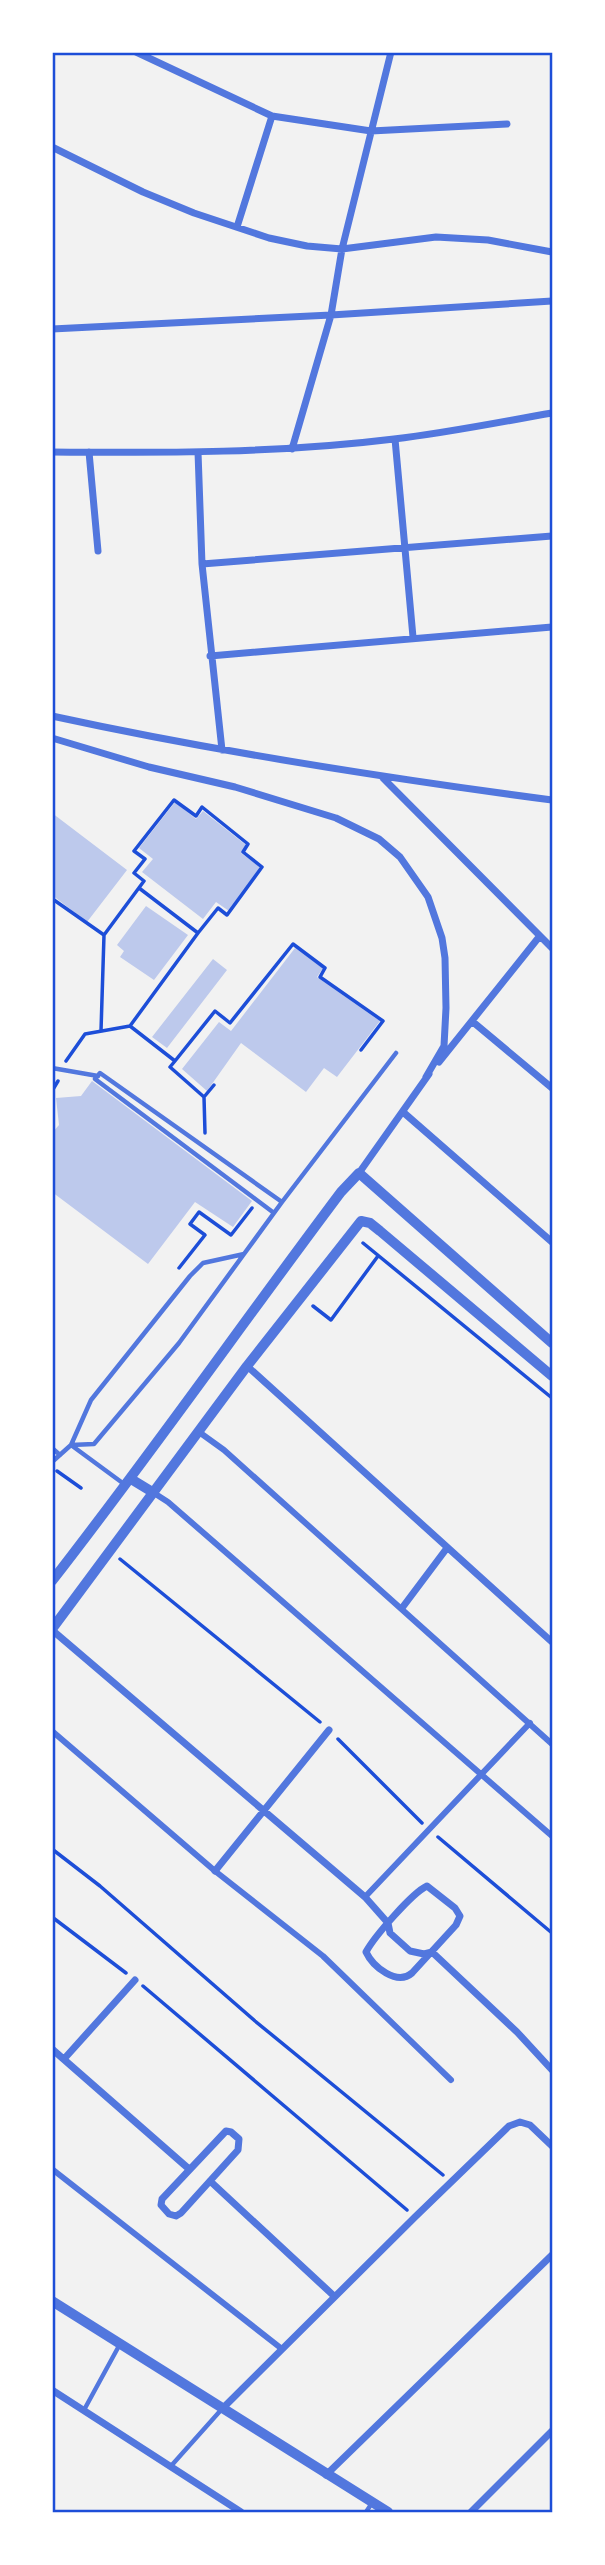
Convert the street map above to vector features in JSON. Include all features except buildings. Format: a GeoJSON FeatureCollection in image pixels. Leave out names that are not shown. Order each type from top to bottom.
{"type":"FeatureCollection","features":[{"type":"Feature","properties":{"kind":"street"},"geometry":{"type":"LineString","coordinates":[[136,52],[272,116],[371,131],[508,124]]}},
{"type":"Feature","properties":{"kind":"street"},"geometry":{"type":"LineString","coordinates":[[292,449],[331,315],[342,249],[391,52]]}},
{"type":"Feature","properties":{"kind":"street"},"geometry":{"type":"LineString","coordinates":[[237,227],[272,116]]}},
{"type":"Feature","properties":{"kind":"street"},"geometry":{"type":"LineString","coordinates":[[52,147],[143,192],[194,213],[270,238],[307,246],[342,249],[436,237],[488,240],[552,252]]}},
{"type":"Feature","properties":{"kind":"street"},"geometry":{"type":"LineString","coordinates":[[52,329],[331,315],[552,300]]}},
{"type":"Feature","properties":{"kind":"street"},"geometry":{"type":"LineString","coordinates":[[52,452],[292,449],[395,439],[552,413]]}},
{"type":"Feature","properties":{"kind":"street"},"geometry":{"type":"LineString","coordinates":[[395,439],[413,637]]}},
{"type":"Feature","properties":{"kind":"street"},"geometry":{"type":"LineString","coordinates":[[89,452],[98,551]]}},
{"type":"Feature","properties":{"kind":"street"},"geometry":{"type":"LineString","coordinates":[[198,452],[202,564],[222,750]]}},
{"type":"Feature","properties":{"kind":"street"},"geometry":{"type":"LineString","coordinates":[[202,564],[552,536]]}},
{"type":"Feature","properties":{"kind":"street"},"geometry":{"type":"LineString","coordinates":[[211,656],[552,627]]}},
{"type":"Feature","properties":{"kind":"street"},"geometry":{"type":"LineString","coordinates":[[52,716],[222,750],[383,777],[552,800]]}},
{"type":"Feature","properties":{"kind":"street"},"geometry":{"type":"LineString","coordinates":[[52,738],[149,767],[236,787],[336,817],[379,839],[400,858],[428,897],[442,938],[446,1030],[444,1046],[403,1112],[228,1343],[129,1482],[52,1581]]}},
{"type":"Feature","properties":{"kind":"street"},"geometry":{"type":"LineString","coordinates":[[383,777],[552,948]]}},
{"type":"Feature","properties":{"kind":"street"},"geometry":{"type":"LineString","coordinates":[[426,1077],[539,937]]}},
{"type":"Feature","properties":{"kind":"street"},"geometry":{"type":"LineString","coordinates":[[473,1022],[552,1088]]}},
{"type":"Feature","properties":{"kind":"street"},"geometry":{"type":"LineString","coordinates":[[403,1112],[552,1242]]}},
{"type":"Feature","properties":{"kind":"street"},"geometry":{"type":"LineString","coordinates":[[359,1173],[552,1343]]}},
{"type":"Feature","properties":{"kind":"street"},"geometry":{"type":"LineString","coordinates":[[432,1952],[424,1954],[410,1951],[390,1933],[388,1923],[365,1897],[52,1629],[247,1366],[361,1221],[370,1223],[552,1376]]}},
{"type":"Feature","properties":{"kind":"street"},"geometry":{"type":"LineString","coordinates":[[247,1366],[552,1642]]}},
{"type":"Feature","properties":{"kind":"street"},"geometry":{"type":"LineString","coordinates":[[199,1432],[224,1450],[552,1744]]}},
{"type":"Feature","properties":{"kind":"street"},"geometry":{"type":"LineString","coordinates":[[129,1482],[154,1493],[178,1511],[552,1836]]}},
{"type":"Feature","properties":{"kind":"street"},"geometry":{"type":"LineString","coordinates":[[402,1608],[447,1548]]}},
{"type":"Feature","properties":{"kind":"street"},"geometry":{"type":"LineString","coordinates":[[365,1897],[530,1723]]}},
{"type":"Feature","properties":{"kind":"street"},"geometry":{"type":"LineString","coordinates":[[215,1871],[330,1730]]}},
{"type":"Feature","properties":{"kind":"street"},"geometry":{"type":"LineString","coordinates":[[52,1731],[215,1871],[323,1956],[452,2080]]}},
{"type":"Feature","properties":{"kind":"street"},"geometry":{"type":"LineString","coordinates":[[427,1886],[455,1908],[460,1916],[456,1925],[432,1952],[404,1979],[391,1976],[370,1959],[366,1952],[388,1923],[419,1890],[427,1886]]}},
{"type":"Feature","properties":{"kind":"street"},"geometry":{"type":"LineString","coordinates":[[432,1952],[517,2032],[552,2070]]}},
{"type":"Feature","properties":{"kind":"street"},"geometry":{"type":"LineString","coordinates":[[64,2059],[135,1980]]}},
{"type":"Feature","properties":{"kind":"street"},"geometry":{"type":"LineString","coordinates":[[52,2049],[189,2169]]}},
{"type":"Feature","properties":{"kind":"street"},"geometry":{"type":"LineString","coordinates":[[222,2409],[509,2126],[520,2122],[530,2125],[551,2142]]}},
{"type":"Feature","properties":{"kind":"street"},"geometry":{"type":"LineString","coordinates":[[231,2132],[241,2141],[240,2148],[211,2181],[178,2215],[169,2214],[161,2205],[162,2199],[220,2134],[231,2132]]}},
{"type":"Feature","properties":{"kind":"street"},"geometry":{"type":"LineString","coordinates":[[52,2169],[282,2349]]}},
{"type":"Feature","properties":{"kind":"street"},"geometry":{"type":"LineString","coordinates":[[211,2181],[334,2296]]}},
{"type":"Feature","properties":{"kind":"street"},"geometry":{"type":"LineString","coordinates":[[326,2476],[552,2255]]}},
{"type":"Feature","properties":{"kind":"street"},"geometry":{"type":"LineString","coordinates":[[52,2301],[326,2476],[369,2508],[387,2512]]}},
{"type":"Feature","properties":{"kind":"street"},"geometry":{"type":"LineString","coordinates":[[52,2390],[242,2512]]}},
{"type":"Feature","properties":{"kind":"street"},"geometry":{"type":"LineString","coordinates":[[471,2512],[552,2431]]}},
{"type":"Feature","properties":{"kind":"lane"},"geometry":{"type":"LineString","coordinates":[[71,1446],[94,1444],[179,1343],[396,1053]]}},
{"type":"Feature","properties":{"kind":"lane"},"geometry":{"type":"LineString","coordinates":[[52,1068],[98,1076],[100,1073],[282,1202]]}},
{"type":"Feature","properties":{"kind":"lane"},"geometry":{"type":"LineString","coordinates":[[98,1076],[95,1079],[274,1213]]}},
{"type":"Feature","properties":{"kind":"lane"},"geometry":{"type":"LineString","coordinates":[[52,1462],[71,1446],[90,1401],[190,1276],[203,1264],[244,1254]]}},
{"type":"Feature","properties":{"kind":"lane"},"geometry":{"type":"LineString","coordinates":[[71,1446],[129,1482]]}},
{"type":"Feature","properties":{"kind":"lane"},"geometry":{"type":"LineString","coordinates":[[52,1448],[60,1455]]}},
{"type":"Feature","properties":{"kind":"lane"},"geometry":{"type":"LineString","coordinates":[[84,2410],[120,2344]]}},
{"type":"Feature","properties":{"kind":"lane"},"geometry":{"type":"LineString","coordinates":[[170,2467],[222,2409]]}},
{"type":"Feature","properties":{"kind":"path"},"geometry":{"type":"LineString","coordinates":[[60,1069],[85,1034],[130,1026],[218,908],[228,915],[262,867],[243,852],[248,844],[202,807],[196,816],[174,800],[134,850],[145,859],[134,873],[144,881],[104,935],[101,1031]]}},
{"type":"Feature","properties":{"kind":"path"},"geometry":{"type":"LineString","coordinates":[[139,888],[198,933]]}},
{"type":"Feature","properties":{"kind":"path"},"geometry":{"type":"LineString","coordinates":[[54,900],[104,935]]}},
{"type":"Feature","properties":{"kind":"path"},"geometry":{"type":"LineString","coordinates":[[204,1097],[170,1067],[215,1012],[230,1023],[293,944],[325,968],[320,977],[383,1021],[361,1050]]}},
{"type":"Feature","properties":{"kind":"path"},"geometry":{"type":"LineString","coordinates":[[130,1026],[175,1061]]}},
{"type":"Feature","properties":{"kind":"path"},"geometry":{"type":"LineString","coordinates":[[205,1146],[204,1097],[214,1085]]}},
{"type":"Feature","properties":{"kind":"path"},"geometry":{"type":"LineString","coordinates":[[350,1233],[552,1398]]}},
{"type":"Feature","properties":{"kind":"path"},"geometry":{"type":"LineString","coordinates":[[300,1297],[331,1320],[378,1256]]}},
{"type":"Feature","properties":{"kind":"path"},"geometry":{"type":"LineString","coordinates":[[52,1468],[81,1488]]}},
{"type":"Feature","properties":{"kind":"path"},"geometry":{"type":"LineString","coordinates":[[52,1849],[100,1886],[256,2021],[452,2182]]}},
{"type":"Feature","properties":{"kind":"path"},"geometry":{"type":"LineString","coordinates":[[52,1917],[135,1980],[415,2217]]}}]}
